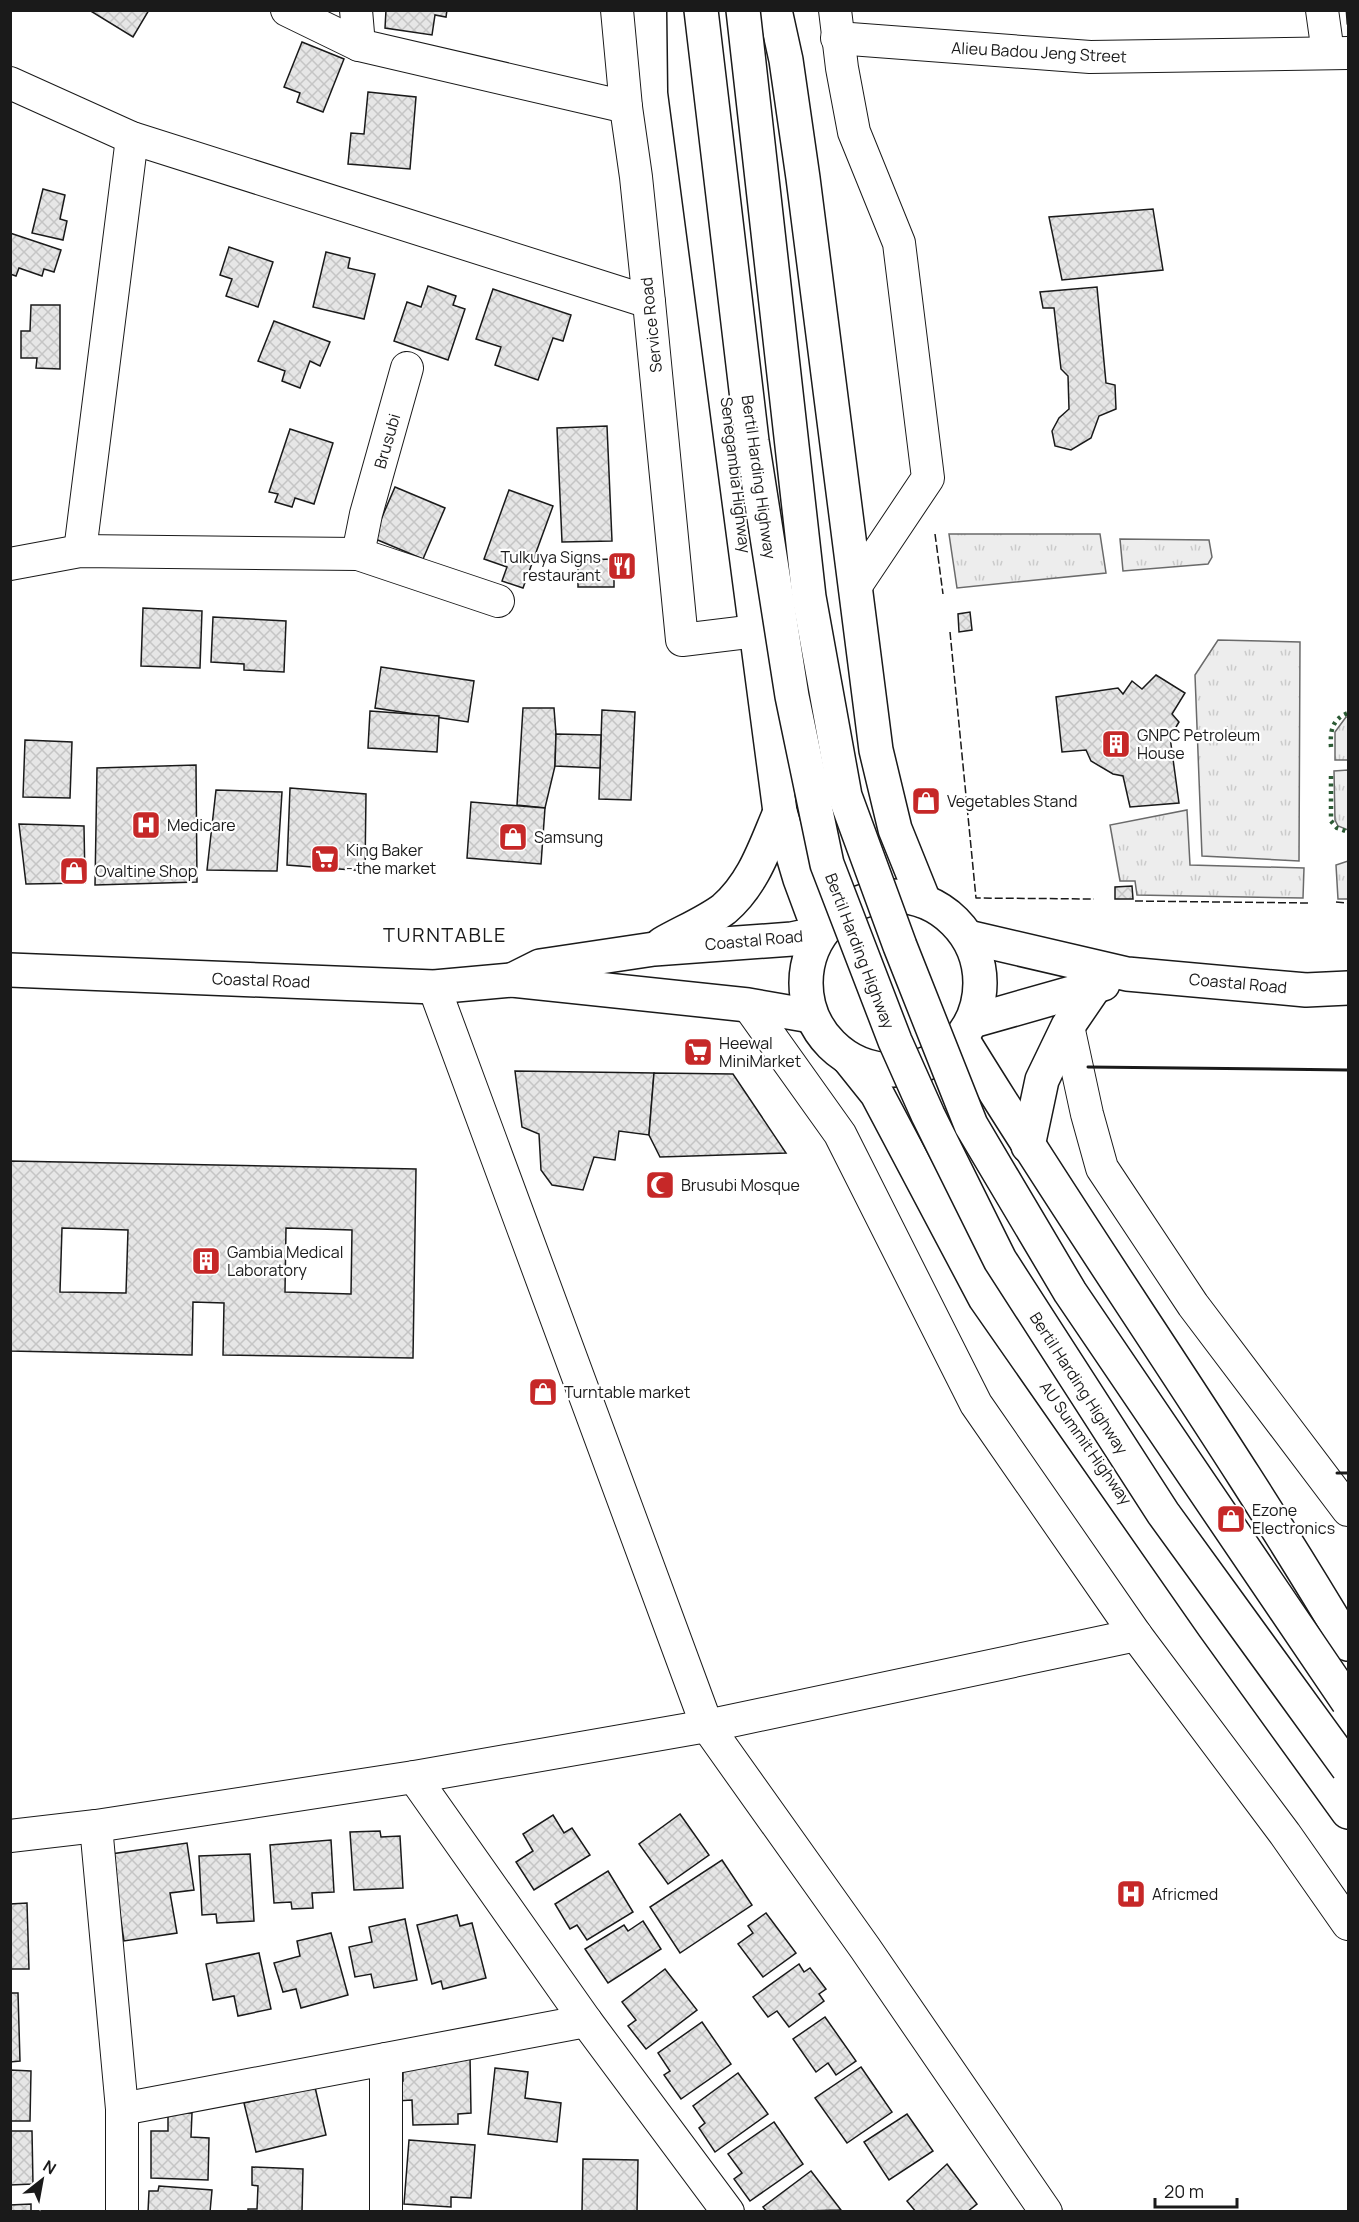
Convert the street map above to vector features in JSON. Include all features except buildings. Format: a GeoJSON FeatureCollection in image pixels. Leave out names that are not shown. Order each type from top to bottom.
{"type":"FeatureCollection","features":[{"type":"Feature","properties":{"kind":"main road","name":"Senegambia Highway"},"geometry":{"type":"LineString","coordinates":[[684,10],[685,91],[780,812],[800,879],[820,933]]}},
{"type":"Feature","properties":{"kind":"main road","name":"Bertil Harding Highway"},"geometry":{"type":"LineString","coordinates":[[701,10],[752,441],[792,696],[827,864],[899,1052],[1000,1260],[1162,1513],[1348,1768]]}},
{"type":"Feature","properties":{"kind":"main road","name":"Bertil Harding Highway"},"geometry":{"type":"LineString","coordinates":[[742,10],[809,597],[845,796],[900,945],[971,1125],[1070,1292],[1348,1702]]}},
{"type":"Feature","properties":{"kind":"main road"},"geometry":{"type":"LineString","coordinates":[[775,10],[786,60],[802,166],[876,750],[895,829],[924,901]]}},
{"type":"Feature","properties":{"kind":"main road"},"geometry":{"type":"LineString","coordinates":[[654,949],[723,909],[739,893],[757,867],[780,812]]}},
{"type":"Feature","properties":{"kind":"main road"},"geometry":{"type":"LineString","coordinates":[[895,896],[924,901],[949,916],[968,937],[979,964],[980,993],[968,1030],[933,1062],[905,1070],[876,1070],[849,1059],[827,1041],[811,1016],[805,988],[808,960],[820,933],[840,913],[866,900],[895,896]]}},
{"type":"Feature","properties":{"kind":"main road","name":"Coastal Road"},"geometry":{"type":"LineString","coordinates":[[512,980],[540,966],[654,949],[792,939],[820,933]]}},
{"type":"Feature","properties":{"kind":"main road","name":"Coastal Road"},"geometry":{"type":"LineString","coordinates":[[968,937],[1127,974],[1306,990],[1348,988]]}},
{"type":"Feature","properties":{"kind":"main road","name":"Coastal Road"},"geometry":{"type":"LineString","coordinates":[[10,970],[434,987],[512,980],[748,1005],[811,1016]]}},
{"type":"Feature","properties":{"kind":"main road","name":"Coastal Road"},"geometry":{"type":"LineString","coordinates":[[968,1030],[1094,988],[1127,974]]}},
{"type":"Feature","properties":{"kind":"main road"},"geometry":{"type":"LineString","coordinates":[[1028,1146],[1042,1080],[1068,1026],[1094,988]]}},
{"type":"Feature","properties":{"kind":"main road"},"geometry":{"type":"LineString","coordinates":[[968,1030],[1028,1146],[1299,1560],[1348,1644]]}},
{"type":"Feature","properties":{"kind":"main road","name":"AU Summit Highway"},"geometry":{"type":"LineString","coordinates":[[849,1059],[877,1094],[985,1298],[1213,1625],[1348,1812]]}},
{"type":"Feature","properties":{"kind":"street"},"geometry":{"type":"LineString","coordinates":[[287,10],[359,45],[626,107]]}},
{"type":"Feature","properties":{"kind":"street"},"geometry":{"type":"LineString","coordinates":[[356,10],[359,45]]}},
{"type":"Feature","properties":{"kind":"street","name":"Service Road"},"geometry":{"type":"LineString","coordinates":[[617,10],[649,302],[682,640],[756,632]]}},
{"type":"Feature","properties":{"kind":"street"},"geometry":{"type":"LineString","coordinates":[[1322,10],[1338,53]]}},
{"type":"Feature","properties":{"kind":"street"},"geometry":{"type":"LineString","coordinates":[[836,24],[854,132],[899,243],[928,478],[855,587]]}},
{"type":"Feature","properties":{"kind":"street","name":"Alieu Badou Jeng Street"},"geometry":{"type":"LineString","coordinates":[[836,24],[1090,57],[1338,53]]}},
{"type":"Feature","properties":{"kind":"street"},"geometry":{"type":"LineString","coordinates":[[10,83],[132,138],[649,302]]}},
{"type":"Feature","properties":{"kind":"street"},"geometry":{"type":"LineString","coordinates":[[80,551],[132,138]]}},
{"type":"Feature","properties":{"kind":"street","name":"Brusubi"},"geometry":{"type":"LineString","coordinates":[[358,554],[366,514],[407,368]]}},
{"type":"Feature","properties":{"kind":"street"},"geometry":{"type":"LineString","coordinates":[[10,564],[80,551],[358,554],[498,601]]}},
{"type":"Feature","properties":{"kind":"street"},"geometry":{"type":"LineString","coordinates":[[434,987],[706,1726],[865,1948],[1046,2211]]}},
{"type":"Feature","properties":{"kind":"street"},"geometry":{"type":"LineString","coordinates":[[748,1005],[840,1134],[976,1404],[1136,1635],[1285,1834],[1348,1924]]}},
{"type":"Feature","properties":{"kind":"street"},"geometry":{"type":"LineString","coordinates":[[1068,1026],[1087,1114],[1102,1168],[1193,1305],[1345,1500]]}},
{"type":"Feature","properties":{"kind":"street"},"geometry":{"type":"LineString","coordinates":[[10,1836],[96,1826],[414,1777],[706,1726],[1136,1635]]}},
{"type":"Feature","properties":{"kind":"street"},"geometry":{"type":"LineString","coordinates":[[414,1777],[585,2021],[728,2211]]}},
{"type":"Feature","properties":{"kind":"street"},"geometry":{"type":"LineString","coordinates":[[96,1826],[122,2109],[122,2211]]}},
{"type":"Feature","properties":{"kind":"street"},"geometry":{"type":"LineString","coordinates":[[122,2109],[585,2021]]}},
{"type":"Feature","properties":{"kind":"street"},"geometry":{"type":"LineString","coordinates":[[386,2059],[386,2211]]}},
{"type":"Feature","properties":{"kind":"green space"},"geometry":{"type":"Polygon","coordinates":[[[949,534],[1100,534],[1106,573],[957,588],[949,534]]]}},
{"type":"Feature","properties":{"kind":"green space"},"geometry":{"type":"Polygon","coordinates":[[[1120,539],[1209,540],[1212,557],[1208,564],[1123,571],[1120,539]]]}},
{"type":"Feature","properties":{"kind":"green space"},"geometry":{"type":"Polygon","coordinates":[[[1218,640],[1300,642],[1299,861],[1202,856],[1195,675],[1218,640]]]}},
{"type":"Feature","properties":{"kind":"green space"},"geometry":{"type":"Polygon","coordinates":[[[1348,717],[1348,760],[1335,760],[1335,732],[1348,717]]]}},
{"type":"Feature","properties":{"kind":"green space"},"geometry":{"type":"Polygon","coordinates":[[[1348,770],[1348,830],[1338,826],[1335,820],[1334,771],[1348,770]]]}},
{"type":"Feature","properties":{"kind":"green space"},"geometry":{"type":"Polygon","coordinates":[[[1187,810],[1190,865],[1304,868],[1303,898],[1137,895],[1135,881],[1120,881],[1110,825],[1187,810]]]}},
{"type":"Feature","properties":{"kind":"green space"},"geometry":{"type":"Polygon","coordinates":[[[1348,861],[1348,899],[1338,899],[1336,865],[1348,861]]]}},
{"type":"Feature","properties":{"kind":"hedge"},"geometry":{"type":"LineString","coordinates":[[1331,747],[1333,726],[1338,719],[1348,713]]}},
{"type":"Feature","properties":{"kind":"hedge"},"geometry":{"type":"LineString","coordinates":[[1331,776],[1331,821],[1337,828],[1348,832]]}},
{"type":"Feature","properties":{"kind":"fence"},"geometry":{"type":"LineString","coordinates":[[935,534],[943,594]]}},
{"type":"Feature","properties":{"kind":"fence"},"geometry":{"type":"LineString","coordinates":[[950,632],[976,898],[1094,899]]}},
{"type":"Feature","properties":{"kind":"fence"},"geometry":{"type":"LineString","coordinates":[[1135,901],[1310,903]]}},
{"type":"Feature","properties":{"kind":"fence"},"geometry":{"type":"LineString","coordinates":[[1336,902],[1348,903]]}},
{"type":"Feature","properties":{"kind":"wall"},"geometry":{"type":"LineString","coordinates":[[1347,10],[1348,24]]}},
{"type":"Feature","properties":{"kind":"wall"},"geometry":{"type":"LineString","coordinates":[[1088,1067],[1348,1070]]}},
{"type":"Feature","properties":{"kind":"wall"},"geometry":{"type":"LineString","coordinates":[[1337,1473],[1348,1473]]}},
{"type":"Feature","properties":{"kind":"place","name":"Tulkuya Signs restaurant"},"geometry":{"type":"Point","coordinates":[622,566]}},
{"type":"Feature","properties":{"kind":"place","name":"GNPC Petroleum House"},"geometry":{"type":"Point","coordinates":[1116,744]}},
{"type":"Feature","properties":{"kind":"place","name":"Vegetables Stand"},"geometry":{"type":"Point","coordinates":[926,801]}},
{"type":"Feature","properties":{"kind":"place","name":"Medicare"},"geometry":{"type":"Point","coordinates":[146,825]}},
{"type":"Feature","properties":{"kind":"place","name":"Samsung"},"geometry":{"type":"Point","coordinates":[513,837]}},
{"type":"Feature","properties":{"kind":"place","name":"King Baker - the market"},"geometry":{"type":"Point","coordinates":[325,859]}},
{"type":"Feature","properties":{"kind":"place","name":"Ovaltine Shop"},"geometry":{"type":"Point","coordinates":[74,871]}},
{"type":"Feature","properties":{"kind":"place","name":"Heewal MiniMarket"},"geometry":{"type":"Point","coordinates":[698,1052]}},
{"type":"Feature","properties":{"kind":"place","name":"Brusubi Mosque"},"geometry":{"type":"Point","coordinates":[660,1185]}},
{"type":"Feature","properties":{"kind":"place","name":"Gambia Medical Laboratory"},"geometry":{"type":"Point","coordinates":[206,1261]}},
{"type":"Feature","properties":{"kind":"place","name":"Turntable market"},"geometry":{"type":"Point","coordinates":[543,1392]}},
{"type":"Feature","properties":{"kind":"place","name":"Ezone Electronics"},"geometry":{"type":"Point","coordinates":[1231,1519]}},
{"type":"Feature","properties":{"kind":"place","name":"Africmed"},"geometry":{"type":"Point","coordinates":[1131,1894]}},
{"type":"Feature","properties":{"kind":"district","name":"TURNTABLE"},"geometry":{"type":"Point","coordinates":[445,935]}}]}
